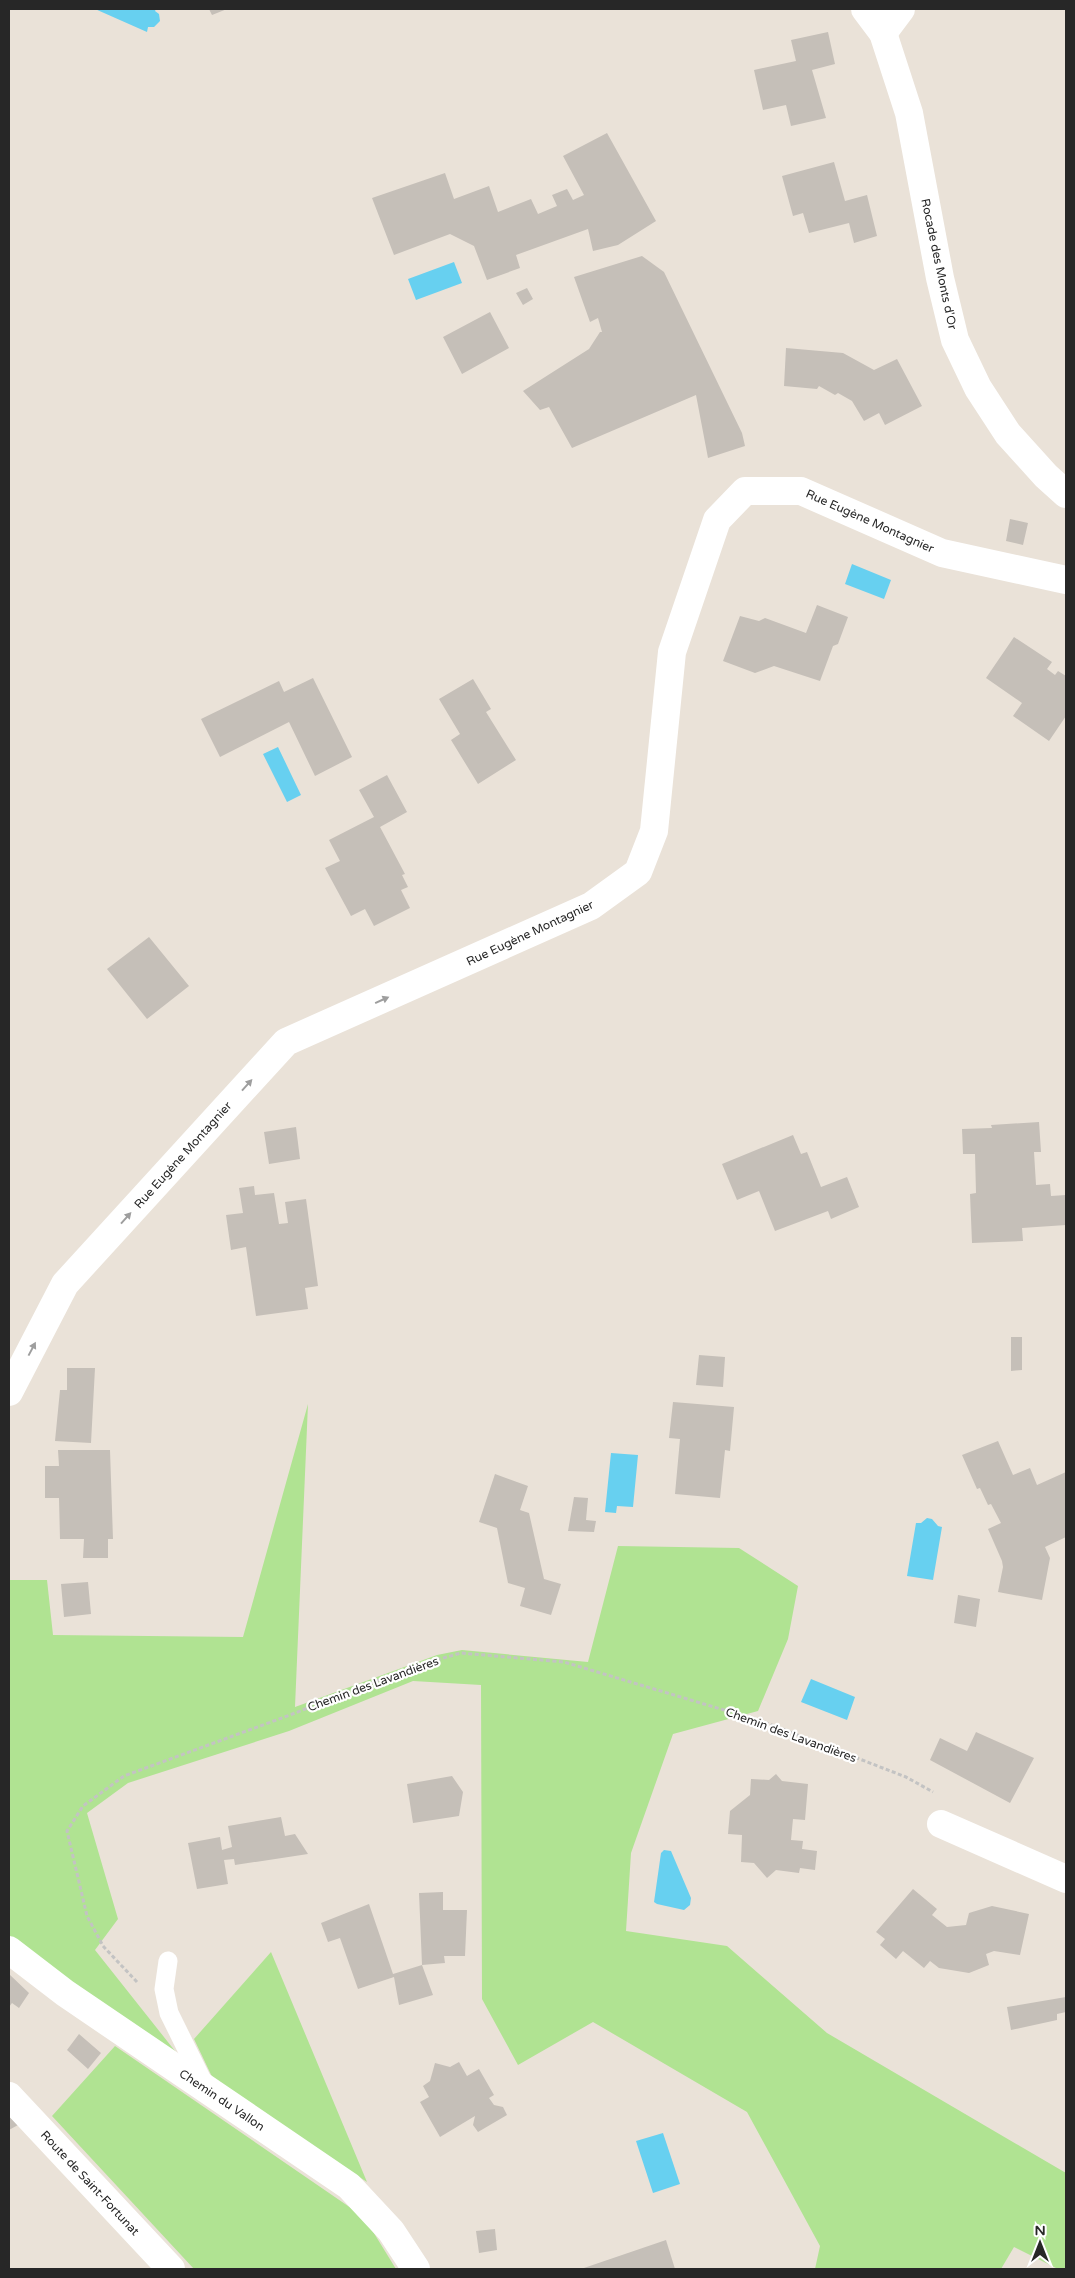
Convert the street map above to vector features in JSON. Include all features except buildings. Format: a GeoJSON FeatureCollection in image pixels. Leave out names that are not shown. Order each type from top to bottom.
{"type":"FeatureCollection","features":[{"type":"Feature","properties":{"kind":"street","name":"Rocade des Monts d'Or"},"geometry":{"type":"LineString","coordinates":[[865,9],[883,33],[909,114],[940,278],[955,340],[978,388],[1008,434],[1046,476],[1066,494]]}},
{"type":"Feature","properties":{"kind":"street"},"geometry":{"type":"LineString","coordinates":[[883,33],[901,9]]}},
{"type":"Feature","properties":{"kind":"street","name":"Rue Eugène Montagnier"},"geometry":{"type":"LineString","coordinates":[[9,1392],[65,1284],[286,1042],[591,906],[638,872],[654,832],[672,652],[717,520],[744,491],[801,491],[942,553],[1066,580]]}},
{"type":"Feature","properties":{"kind":"street"},"geometry":{"type":"LineString","coordinates":[[941,1824],[1066,1878]]}},
{"type":"Feature","properties":{"kind":"street","name":"Chemin du Vallon"},"geometry":{"type":"LineString","coordinates":[[9,1950],[65,1993],[349,2186],[391,2231],[416,2269]]}},
{"type":"Feature","properties":{"kind":"street","name":"Route de Saint-Fortunat"},"geometry":{"type":"LineString","coordinates":[[9,2096],[171,2269]]}},
{"type":"Feature","properties":{"kind":"lane"},"geometry":{"type":"LineString","coordinates":[[168,1961],[164,1989],[169,2014],[207,2089]]}},
{"type":"Feature","properties":{"kind":"path","name":"Chemin des Lavandières"},"geometry":{"type":"LineString","coordinates":[[169,2014],[103,1946],[87,1916],[67,1831],[83,1806],[124,1776],[290,1715],[415,1666],[443,1658],[461,1653],[564,1662],[764,1722],[906,1777],[941,1796]]}},
{"type":"Feature","properties":{"kind":"green space"},"geometry":{"type":"Polygon","coordinates":[[[308,1404],[295,1707],[437,1655],[462,1650],[588,1662],[618,1546],[739,1548],[798,1586],[788,1639],[758,1711],[673,1734],[631,1853],[626,1931],[727,1946],[827,2033],[1066,2173],[1066,2269],[1058,2269],[1014,2247],[1001,2269],[815,2269],[820,2246],[747,2112],[593,2022],[518,2065],[482,1999],[481,1685],[413,1681],[289,1731],[128,1783],[87,1813],[118,1919],[95,1950],[179,2056],[39,1961],[9,1935],[9,1580],[47,1580],[53,1635],[243,1637],[308,1404]]]}},
{"type":"Feature","properties":{"kind":"green space"},"geometry":{"type":"Polygon","coordinates":[[[271,1952],[367,2182],[215,2083],[194,2039],[271,1952]]]}},
{"type":"Feature","properties":{"kind":"green space"},"geometry":{"type":"Polygon","coordinates":[[[115,2046],[364,2217],[396,2269],[194,2269],[52,2116],[115,2046]]]}},
{"type":"Feature","properties":{"kind":"water"},"geometry":{"type":"Polygon","coordinates":[[[95,9],[156,9],[155,11],[159,14],[160,21],[154,27],[148,27],[147,32],[95,9]]]}},
{"type":"Feature","properties":{"kind":"water"},"geometry":{"type":"Polygon","coordinates":[[[454,262],[462,283],[416,300],[408,279],[454,262]]]}},
{"type":"Feature","properties":{"kind":"water"},"geometry":{"type":"Polygon","coordinates":[[[852,564],[891,580],[884,599],[845,584],[852,564]]]}},
{"type":"Feature","properties":{"kind":"water"},"geometry":{"type":"Polygon","coordinates":[[[278,747],[301,795],[287,802],[263,754],[278,747]]]}},
{"type":"Feature","properties":{"kind":"water"},"geometry":{"type":"Polygon","coordinates":[[[611,1453],[638,1455],[633,1507],[617,1506],[616,1513],[605,1512],[611,1453]]]}},
{"type":"Feature","properties":{"kind":"water"},"geometry":{"type":"Polygon","coordinates":[[[927,1518],[932,1519],[938,1526],[942,1527],[933,1580],[907,1576],[916,1523],[921,1523],[927,1518]]]}},
{"type":"Feature","properties":{"kind":"water"},"geometry":{"type":"Polygon","coordinates":[[[811,1679],[855,1697],[847,1720],[801,1702],[811,1679]]]}},
{"type":"Feature","properties":{"kind":"water"},"geometry":{"type":"Polygon","coordinates":[[[664,1850],[671,1851],[691,1898],[690,1905],[684,1910],[654,1902],[661,1853],[664,1850]]]}},
{"type":"Feature","properties":{"kind":"water"},"geometry":{"type":"Polygon","coordinates":[[[663,2133],[680,2184],[653,2193],[636,2141],[663,2133]]]}}]}
